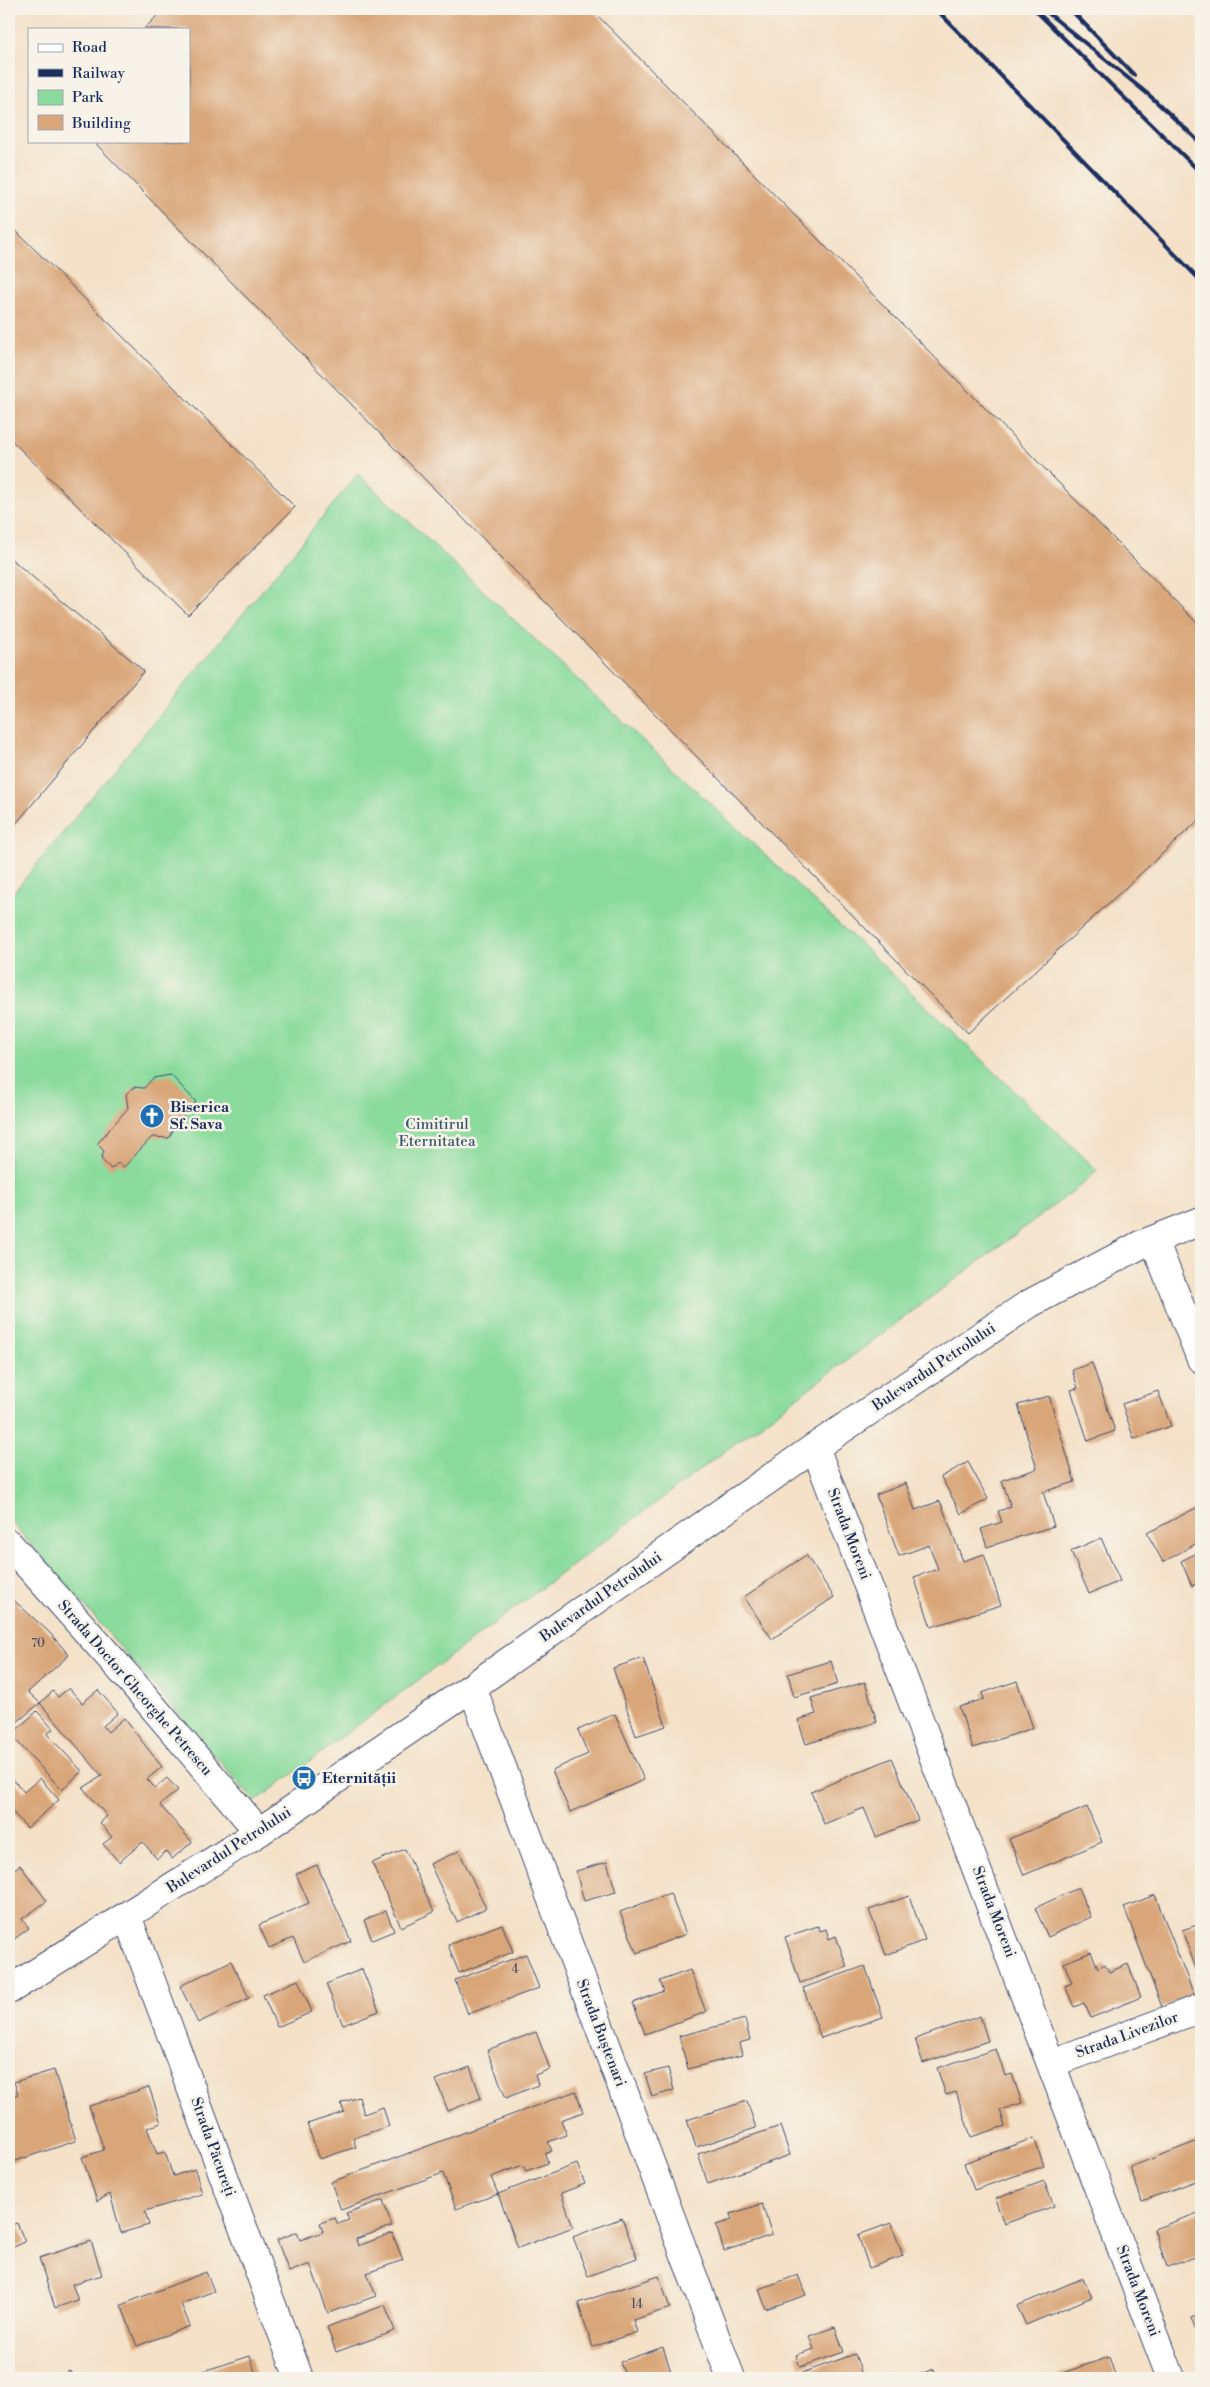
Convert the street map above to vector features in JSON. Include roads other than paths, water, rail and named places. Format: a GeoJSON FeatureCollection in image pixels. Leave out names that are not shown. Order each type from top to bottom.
{"type":"FeatureCollection","features":[{"type":"Feature","properties":{"kind":"street","name":"Bulevardul Petrolului"},"geometry":{"type":"LineString","coordinates":[[9,1990],[259,1832],[472,1687],[815,1447],[1029,1304],[1140,1245],[1201,1222]]}},
{"type":"Feature","properties":{"kind":"street"},"geometry":{"type":"LineString","coordinates":[[1154,1240],[1201,1360]]}},
{"type":"Feature","properties":{"kind":"street","name":"Strada Moreni"},"geometry":{"type":"LineString","coordinates":[[815,1447],[1171,2378]]}},
{"type":"Feature","properties":{"kind":"street","name":"Strada Doctor Gheorghe Petrescu"},"geometry":{"type":"LineString","coordinates":[[9,1544],[131,1681],[259,1832]]}},
{"type":"Feature","properties":{"kind":"street","name":"Strada Buștenari"},"geometry":{"type":"LineString","coordinates":[[472,1687],[731,2378]]}},
{"type":"Feature","properties":{"kind":"street","name":"Strada Păcureți"},"geometry":{"type":"LineString","coordinates":[[127,1916],[299,2378]]}},
{"type":"Feature","properties":{"kind":"street","name":"Strada Livezilor"},"geometry":{"type":"LineString","coordinates":[[1052,2063],[1201,2008]]}},
{"type":"Feature","properties":{"kind":"railway"},"geometry":{"type":"LineString","coordinates":[[936,9],[1201,281]]}},
{"type":"Feature","properties":{"kind":"railway"},"geometry":{"type":"LineString","coordinates":[[1034,9],[1201,173]]}},
{"type":"Feature","properties":{"kind":"railway"},"geometry":{"type":"LineString","coordinates":[[1043,9],[1149,95],[1190,133]]}},
{"type":"Feature","properties":{"kind":"railway"},"geometry":{"type":"LineString","coordinates":[[1070,9],[1134,75]]}},
{"type":"Feature","properties":{"kind":"railway"},"geometry":{"type":"LineString","coordinates":[[1186,129],[1201,144]]}},
{"type":"Feature","properties":{"kind":"place","name":"Biserica Sf. Sava"},"geometry":{"type":"Point","coordinates":[152,1116]}},
{"type":"Feature","properties":{"kind":"place","name":"Eternității"},"geometry":{"type":"Point","coordinates":[304,1778]}},
{"type":"Feature","properties":{"kind":"park label","name":"Cimitirul Eternitatea"},"geometry":{"type":"Point","coordinates":[437,1132]}}]}
